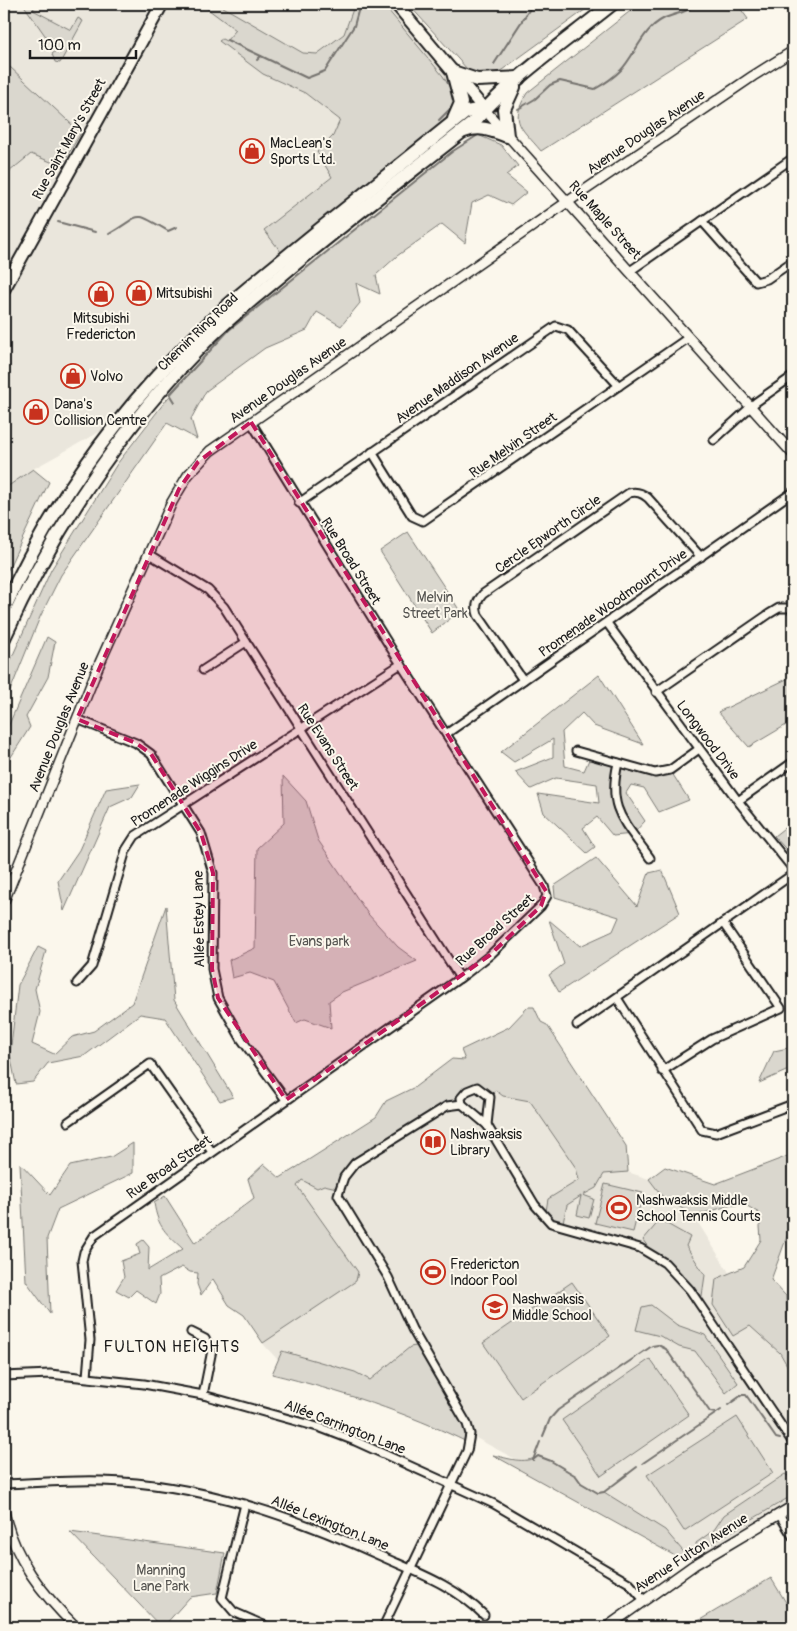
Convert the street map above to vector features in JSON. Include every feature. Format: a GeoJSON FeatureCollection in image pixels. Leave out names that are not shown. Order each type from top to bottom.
{"type":"FeatureCollection","features":[{"type":"Feature","properties":{"kind":"highway","name":"Chemin Ring Road"},"geometry":{"type":"LineString","coordinates":[[4,638],[37,569],[78,498],[126,431],[168,382],[206,342],[250,301],[461,132],[519,78],[612,4]]}},
{"type":"Feature","properties":{"kind":"highway"},"geometry":{"type":"LineString","coordinates":[[453,72],[477,80],[519,78],[504,110],[507,136],[475,127],[461,132]]}},
{"type":"Feature","properties":{"kind":"highway"},"geometry":{"type":"LineString","coordinates":[[449,126],[457,115],[461,103],[453,72]]}},
{"type":"Feature","properties":{"kind":"highway","name":"Chemin Ring Road"},"geometry":{"type":"LineString","coordinates":[[4,609],[41,536],[70,488],[119,421],[157,376],[243,292],[466,112],[484,110]]}},
{"type":"Feature","properties":{"kind":"main road","name":"Rue Saint Mary's Street"},"geometry":{"type":"LineString","coordinates":[[4,289],[162,4]]}},
{"type":"Feature","properties":{"kind":"main road","name":"Rue Maple Street"},"geometry":{"type":"LineString","coordinates":[[396,4],[484,110]]}},
{"type":"Feature","properties":{"kind":"street","name":"Avenue Douglas Avenue"},"geometry":{"type":"LineString","coordinates":[[4,901],[77,719],[172,502],[188,475],[210,452],[251,422],[569,201],[793,51]]}},
{"type":"Feature","properties":{"kind":"street","name":"Rue Maple Street"},"geometry":{"type":"LineString","coordinates":[[484,110],[569,201],[688,338],[793,454]]}},
{"type":"Feature","properties":{"kind":"street"},"geometry":{"type":"LineString","coordinates":[[630,271],[793,158]]}},
{"type":"Feature","properties":{"kind":"street"},"geometry":{"type":"LineString","coordinates":[[702,222],[756,282],[767,279],[793,261]]}},
{"type":"Feature","properties":{"kind":"street","name":"Avenue Maddison Avenue"},"geometry":{"type":"LineString","coordinates":[[299,503],[556,326],[568,330],[619,386]]}},
{"type":"Feature","properties":{"kind":"street","name":"Rue Melvin Street"},"geometry":{"type":"LineString","coordinates":[[372,452],[412,516],[423,521],[688,338]]}},
{"type":"Feature","properties":{"kind":"street"},"geometry":{"type":"LineString","coordinates":[[714,440],[750,408],[793,376]]}},
{"type":"Feature","properties":{"kind":"street","name":"Rue Broad Street"},"geometry":{"type":"LineString","coordinates":[[87,1377],[90,1340],[82,1261],[88,1244],[101,1230],[460,978],[490,955],[541,906],[547,896],[544,886],[299,503],[251,422]]}},
{"type":"Feature","properties":{"kind":"street","name":"Cercle Epworth Circle"},"geometry":{"type":"LineString","coordinates":[[524,680],[478,615],[476,608],[478,600],[483,594],[523,566],[629,494],[635,492],[642,493],[648,498],[701,557]]}},
{"type":"Feature","properties":{"kind":"street","name":"Promenade Woodmount Drive"},"geometry":{"type":"LineString","coordinates":[[446,734],[793,492]]}},
{"type":"Feature","properties":{"kind":"street","name":"Rue Evans Street"},"geometry":{"type":"LineString","coordinates":[[149,554],[208,590],[224,607],[460,978]]}},
{"type":"Feature","properties":{"kind":"street"},"geometry":{"type":"LineString","coordinates":[[656,692],[769,614],[779,608],[793,608]]}},
{"type":"Feature","properties":{"kind":"street","name":"Longwood Drive"},"geometry":{"type":"LineString","coordinates":[[607,623],[738,801],[793,869]]}},
{"type":"Feature","properties":{"kind":"street"},"geometry":{"type":"LineString","coordinates":[[203,670],[246,642]]}},
{"type":"Feature","properties":{"kind":"street","name":"Promenade Wiggins Drive"},"geometry":{"type":"LineString","coordinates":[[78,983],[92,966],[130,842],[140,831],[401,664]]}},
{"type":"Feature","properties":{"kind":"street","name":"Allée Estey Lane"},"geometry":{"type":"LineString","coordinates":[[77,719],[144,747],[157,762],[201,833],[213,873],[212,968],[218,998],[242,1040],[286,1100]]}},
{"type":"Feature","properties":{"kind":"street"},"geometry":{"type":"LineString","coordinates":[[576,751],[655,773],[663,773],[677,766],[699,749]]}},
{"type":"Feature","properties":{"kind":"street"},"geometry":{"type":"LineString","coordinates":[[738,801],[793,762]]}},
{"type":"Feature","properties":{"kind":"street"},"geometry":{"type":"LineString","coordinates":[[618,763],[613,783],[614,804],[619,815],[650,858]]}},
{"type":"Feature","properties":{"kind":"street"},"geometry":{"type":"LineString","coordinates":[[577,1025],[793,874]]}},
{"type":"Feature","properties":{"kind":"street"},"geometry":{"type":"LineString","coordinates":[[662,1071],[712,1039],[781,1008],[723,923]]}},
{"type":"Feature","properties":{"kind":"street"},"geometry":{"type":"LineString","coordinates":[[617,998],[696,1125],[709,1133],[724,1130],[793,1104]]}},
{"type":"Feature","properties":{"kind":"street"},"geometry":{"type":"LineString","coordinates":[[68,1122],[150,1064],[212,1152]]}},
{"type":"Feature","properties":{"kind":"street"},"geometry":{"type":"LineString","coordinates":[[487,1125],[490,1097],[477,1087],[467,1092],[461,1098],[462,1104],[487,1125],[535,1205],[552,1223],[640,1248],[665,1263],[676,1273],[690,1290],[793,1443]]}},
{"type":"Feature","properties":{"kind":"street"},"geometry":{"type":"LineString","coordinates":[[383,1627],[470,1443],[470,1434],[467,1424],[412,1330],[388,1277],[338,1195],[344,1177],[355,1163],[435,1112],[447,1106],[462,1104]]}},
{"type":"Feature","properties":{"kind":"street"},"geometry":{"type":"LineString","coordinates":[[191,1332],[205,1340],[212,1350],[203,1395]]}},
{"type":"Feature","properties":{"kind":"street","name":"Allée Carrington Lane"},"geometry":{"type":"LineString","coordinates":[[4,1376],[50,1374],[87,1377],[203,1395],[320,1428],[494,1504],[629,1583],[644,1600]]}},
{"type":"Feature","properties":{"kind":"street","name":"Allée Lexington Lane"},"geometry":{"type":"LineString","coordinates":[[4,1484],[103,1481],[163,1488],[245,1504],[325,1531],[454,1589],[484,1615]]}},
{"type":"Feature","properties":{"kind":"street"},"geometry":{"type":"LineString","coordinates":[[245,1504],[222,1598],[226,1606],[234,1612],[268,1627]]}},
{"type":"Feature","properties":{"kind":"street","name":"Avenue Fulton Avenue"},"geometry":{"type":"LineString","coordinates":[[607,1627],[694,1564],[793,1506]]}},
{"type":"Feature","properties":{"kind":"street"},"geometry":{"type":"LineString","coordinates":[[4,1512],[18,1554],[30,1574],[76,1627]]}},
{"type":"Feature","properties":{"kind":"street"},"geometry":{"type":"LineString","coordinates":[[779,1514],[793,1537]]}},
{"type":"Feature","properties":{"kind":"highlighted area"},"geometry":{"type":"Polygon","coordinates":[[[251,422],[546,891],[541,906],[490,955],[286,1100],[218,998],[212,969],[213,873],[201,833],[151,754],[136,743],[77,719],[179,489],[198,462],[251,422]]]}},
{"type":"Feature","properties":{"kind":"shaded area"},"geometry":{"type":"Polygon","coordinates":[[[4,4],[148,4],[156,14],[162,4],[396,4],[453,72],[460,96],[119,421],[33,469],[4,489],[4,176],[31,154],[11,67],[4,72],[4,4]]]}},
{"type":"Feature","properties":{"kind":"shaded area","name":"Nashwaaksis Middle School"},"geometry":{"type":"Polygon","coordinates":[[[458,1065],[527,1086],[606,1165],[649,1179],[662,1196],[694,1216],[793,1376],[793,1506],[694,1565],[685,1552],[677,1546],[418,1407],[277,1359],[265,1346],[244,1315],[215,1227],[458,1065]]]}},
{"type":"Feature","properties":{"kind":"green space"},"geometry":{"type":"Polygon","coordinates":[[[23,4],[36,4],[33,10],[71,30],[78,18],[83,21],[60,63],[55,62],[52,54],[56,51],[23,4]]]}},
{"type":"Feature","properties":{"kind":"green space"},"geometry":{"type":"Polygon","coordinates":[[[201,4],[218,4],[303,53],[317,54],[344,34],[353,9],[350,4],[383,4],[443,76],[458,102],[447,122],[281,252],[264,230],[332,177],[317,152],[333,136],[340,120],[305,93],[263,74],[219,41],[222,39],[226,41],[236,30],[201,4]]]}},
{"type":"Feature","properties":{"kind":"green space"},"geometry":{"type":"Polygon","coordinates":[[[408,4],[593,4],[502,70],[485,74],[468,70],[408,4]]]}},
{"type":"Feature","properties":{"kind":"green space"},"geometry":{"type":"Polygon","coordinates":[[[639,4],[737,4],[748,19],[541,151],[523,130],[518,118],[527,93],[639,4]]]}},
{"type":"Feature","properties":{"kind":"green space"},"geometry":{"type":"Polygon","coordinates":[[[10,67],[81,133],[61,166],[31,154],[4,176],[4,72],[10,67]]]}},
{"type":"Feature","properties":{"kind":"green space"},"geometry":{"type":"Polygon","coordinates":[[[478,135],[501,145],[518,166],[506,175],[527,192],[511,205],[489,195],[472,203],[465,243],[442,224],[397,256],[376,275],[380,294],[356,283],[360,303],[341,326],[317,312],[307,330],[265,348],[206,391],[191,419],[197,439],[167,423],[61,575],[40,617],[4,706],[4,675],[51,570],[117,464],[167,399],[229,330],[453,151],[478,135]]]}},
{"type":"Feature","properties":{"kind":"green space"},"geometry":{"type":"Polygon","coordinates":[[[33,469],[49,482],[4,578],[4,489],[33,469]]]}},
{"type":"Feature","properties":{"kind":"green space","name":"Melvin Street Park"},"geometry":{"type":"Polygon","coordinates":[[[408,532],[460,611],[432,633],[380,551],[408,532]]]}},
{"type":"Feature","properties":{"kind":"green space"},"geometry":{"type":"Polygon","coordinates":[[[47,637],[55,642],[48,677],[26,717],[30,727],[4,768],[4,736],[47,637]]]}},
{"type":"Feature","properties":{"kind":"green space"},"geometry":{"type":"Polygon","coordinates":[[[599,675],[643,744],[594,726],[582,713],[562,732],[565,766],[584,771],[591,755],[655,773],[670,770],[689,800],[659,812],[644,788],[631,785],[626,793],[645,821],[633,834],[613,836],[597,817],[583,828],[595,847],[587,853],[544,813],[538,794],[599,803],[597,784],[556,778],[531,789],[515,772],[553,757],[553,739],[514,762],[501,752],[599,675]]]}},
{"type":"Feature","properties":{"kind":"green space"},"geometry":{"type":"Polygon","coordinates":[[[793,676],[793,721],[749,747],[718,712],[793,676]]]}},
{"type":"Feature","properties":{"kind":"green space","name":"Evans park"},"geometry":{"type":"Polygon","coordinates":[[[283,776],[306,801],[318,840],[368,914],[398,947],[417,961],[342,992],[329,1001],[331,1028],[305,1019],[296,1023],[274,982],[250,973],[232,978],[229,960],[255,948],[257,848],[284,823],[283,776]]]}},
{"type":"Feature","properties":{"kind":"green space"},"geometry":{"type":"Polygon","coordinates":[[[140,784],[132,797],[110,807],[64,911],[58,881],[79,850],[106,789],[140,784]]]}},
{"type":"Feature","properties":{"kind":"green space"},"geometry":{"type":"Polygon","coordinates":[[[793,821],[793,857],[774,836],[793,821]]]}},
{"type":"Feature","properties":{"kind":"green space"},"geometry":{"type":"Polygon","coordinates":[[[596,858],[637,906],[649,873],[662,870],[680,913],[559,992],[549,975],[564,964],[549,920],[580,946],[613,931],[619,917],[555,897],[554,886],[596,858]]]}},
{"type":"Feature","properties":{"kind":"green space"},"geometry":{"type":"Polygon","coordinates":[[[166,906],[174,1000],[233,1097],[220,1101],[165,1018],[140,1014],[84,1056],[48,1063],[33,1082],[16,1084],[10,1054],[18,985],[38,947],[46,951],[35,989],[40,1012],[32,1044],[54,1054],[72,1037],[94,1031],[132,1003],[166,906]]]}},
{"type":"Feature","properties":{"kind":"green space"},"geometry":{"type":"Polygon","coordinates":[[[528,1007],[534,1007],[541,1022],[547,1025],[626,1146],[628,1172],[604,1174],[596,1188],[583,1195],[594,1199],[589,1218],[577,1215],[581,1196],[567,1205],[562,1227],[545,1217],[548,1199],[579,1180],[576,1168],[530,1101],[503,1096],[495,1090],[490,1097],[477,1087],[467,1092],[462,1104],[447,1106],[355,1163],[341,1189],[324,1185],[317,1188],[302,1180],[297,1186],[358,1272],[356,1281],[263,1343],[244,1315],[229,1305],[213,1279],[201,1295],[197,1284],[198,1273],[190,1272],[182,1267],[159,1279],[160,1294],[156,1304],[136,1290],[129,1297],[116,1290],[124,1277],[121,1261],[140,1254],[137,1244],[143,1240],[149,1247],[148,1270],[183,1249],[160,1224],[154,1203],[165,1196],[195,1243],[254,1198],[248,1179],[264,1164],[280,1178],[376,1117],[386,1101],[415,1087],[452,1059],[465,1060],[461,1050],[509,1027],[528,1007]]]}},
{"type":"Feature","properties":{"kind":"green space"},"geometry":{"type":"Polygon","coordinates":[[[793,1047],[793,1068],[759,1083],[774,1051],[793,1047]]]}},
{"type":"Feature","properties":{"kind":"green space"},"geometry":{"type":"Polygon","coordinates":[[[133,1143],[133,1173],[58,1209],[47,1238],[50,1314],[26,1281],[20,1163],[50,1195],[70,1166],[111,1157],[133,1143]]]}},
{"type":"Feature","properties":{"kind":"green space"},"geometry":{"type":"Polygon","coordinates":[[[793,1154],[793,1220],[771,1280],[786,1296],[787,1319],[793,1333],[793,1376],[780,1353],[750,1326],[733,1336],[713,1305],[716,1279],[744,1267],[761,1240],[759,1213],[744,1204],[728,1206],[694,1216],[662,1196],[649,1179],[665,1167],[715,1184],[793,1154]]]}},
{"type":"Feature","properties":{"kind":"green space","name":"Nashwaaksis Middle School Tennis Courts"},"geometry":{"type":"Polygon","coordinates":[[[605,1184],[643,1193],[633,1232],[595,1223],[605,1184]]]}},
{"type":"Feature","properties":{"kind":"green space"},"geometry":{"type":"Polygon","coordinates":[[[660,1220],[690,1237],[686,1246],[705,1275],[702,1296],[685,1286],[669,1272],[643,1240],[660,1220]]]}},
{"type":"Feature","properties":{"kind":"green space"},"geometry":{"type":"Polygon","coordinates":[[[572,1282],[610,1336],[521,1398],[483,1343],[572,1282]]]}},
{"type":"Feature","properties":{"kind":"green space"},"geometry":{"type":"Polygon","coordinates":[[[651,1305],[677,1325],[705,1335],[738,1383],[726,1393],[695,1351],[679,1347],[660,1336],[636,1330],[642,1307],[651,1305]]]}},
{"type":"Feature","properties":{"kind":"green space"},"geometry":{"type":"Polygon","coordinates":[[[422,1345],[467,1424],[469,1443],[372,1403],[272,1374],[282,1351],[355,1372],[370,1380],[410,1347],[422,1345]]]}},
{"type":"Feature","properties":{"kind":"green space"},"geometry":{"type":"Polygon","coordinates":[[[650,1359],[689,1415],[601,1476],[562,1420],[650,1359]]]}},
{"type":"Feature","properties":{"kind":"green space"},"geometry":{"type":"Polygon","coordinates":[[[737,1417],[773,1473],[684,1531],[647,1475],[737,1417]]]}},
{"type":"Feature","properties":{"kind":"green space"},"geometry":{"type":"Polygon","coordinates":[[[493,1455],[522,1460],[533,1459],[538,1456],[551,1461],[576,1476],[581,1483],[598,1493],[604,1492],[665,1530],[688,1557],[677,1557],[493,1455]]]}},
{"type":"Feature","properties":{"kind":"green space"},"geometry":{"type":"Polygon","coordinates":[[[785,1474],[793,1479],[793,1495],[697,1552],[696,1543],[714,1530],[724,1515],[785,1474]]]}},
{"type":"Feature","properties":{"kind":"green space","name":"Manning Lane Park"},"geometry":{"type":"Polygon","coordinates":[[[70,1532],[225,1553],[217,1593],[190,1597],[161,1627],[70,1532]]]}},
{"type":"Feature","properties":{"kind":"green space"},"geometry":{"type":"Polygon","coordinates":[[[771,1578],[793,1614],[793,1627],[688,1627],[771,1578]]]}},
{"type":"Feature","properties":{"kind":"waterway"},"geometry":{"type":"LineString","coordinates":[[257,60],[261,56],[307,78],[325,71],[354,26],[360,4]]}},
{"type":"Feature","properties":{"kind":"waterway"},"geometry":{"type":"LineString","coordinates":[[494,64],[533,4]]}},
{"type":"Feature","properties":{"kind":"waterway"},"geometry":{"type":"LineString","coordinates":[[518,109],[535,99],[550,85],[560,81],[595,89],[621,70],[656,23],[687,10],[695,4]]}},
{"type":"Feature","properties":{"kind":"waterway"},"geometry":{"type":"LineString","coordinates":[[227,40],[261,56]]}},
{"type":"Feature","properties":{"kind":"waterway"},"geometry":{"type":"LineString","coordinates":[[439,120],[451,108]]}},
{"type":"Feature","properties":{"kind":"waterway"},"geometry":{"type":"LineString","coordinates":[[175,402],[170,394],[229,330],[453,151],[478,135]]}},
{"type":"Feature","properties":{"kind":"waterway"},"geometry":{"type":"LineString","coordinates":[[109,234],[137,217],[142,217],[168,231],[177,227]]}},
{"type":"Feature","properties":{"kind":"waterway"},"geometry":{"type":"LineString","coordinates":[[58,222],[95,232]]}},
{"type":"Feature","properties":{"kind":"waterway"},"geometry":{"type":"LineString","coordinates":[[543,1436],[550,1419],[558,1410],[652,1346],[658,1345],[666,1349],[710,1412],[716,1413]]}},
{"type":"Feature","properties":{"kind":"waterway"},"geometry":{"type":"LineString","coordinates":[[728,1405],[742,1395],[746,1395],[776,1438],[780,1439]]}},
{"type":"Feature","properties":{"kind":"waterway"},"geometry":{"type":"LineString","coordinates":[[643,1463],[721,1410]]}},
{"type":"Feature","properties":{"kind":"waterway"},"geometry":{"type":"LineString","coordinates":[[533,1460],[540,1442]]}},
{"type":"Feature","properties":{"kind":"waterway"},"geometry":{"type":"LineString","coordinates":[[533,1460],[538,1456],[551,1461],[576,1476],[581,1483],[598,1493],[604,1492],[637,1467]]}},
{"type":"Feature","properties":{"kind":"place","name":"MacLean's Sports Ltd."},"geometry":{"type":"Point","coordinates":[252,151]}},
{"type":"Feature","properties":{"kind":"place","name":"Mitsubishi"},"geometry":{"type":"Point","coordinates":[139,293]}},
{"type":"Feature","properties":{"kind":"place","name":"Mitsubishi Fredericton"},"geometry":{"type":"Point","coordinates":[101,294]}},
{"type":"Feature","properties":{"kind":"place","name":"Volvo"},"geometry":{"type":"Point","coordinates":[73,376]}},
{"type":"Feature","properties":{"kind":"place","name":"Dana's Collision Centre"},"geometry":{"type":"Point","coordinates":[36,412]}},
{"type":"Feature","properties":{"kind":"place","name":"Nashwaaksis Library"},"geometry":{"type":"Point","coordinates":[433,1142]}},
{"type":"Feature","properties":{"kind":"place","name":"Nashwaaksis Middle School Tennis Courts"},"geometry":{"type":"Point","coordinates":[619,1208]}},
{"type":"Feature","properties":{"kind":"place","name":"Fredericton Indoor Pool"},"geometry":{"type":"Point","coordinates":[433,1272]}},
{"type":"Feature","properties":{"kind":"place","name":"Nashwaaksis Middle School"},"geometry":{"type":"Point","coordinates":[495,1307]}},
{"type":"Feature","properties":{"kind":"district","name":"FULTON HEIGHTS"},"geometry":{"type":"Point","coordinates":[172,1347]}}]}
